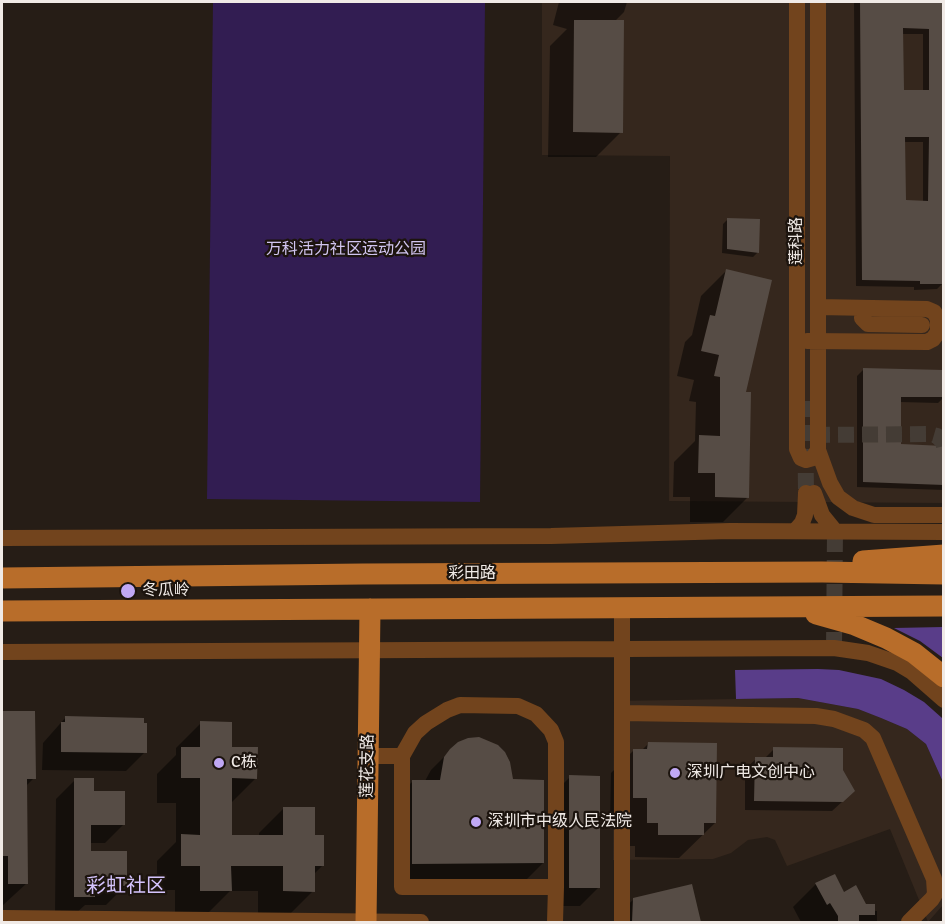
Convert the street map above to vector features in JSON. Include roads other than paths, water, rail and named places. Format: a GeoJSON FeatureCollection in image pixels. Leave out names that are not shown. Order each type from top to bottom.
{"type":"FeatureCollection","features":[{"type":"Feature","properties":{"kind":"main road"},"geometry":{"type":"LineString","coordinates":[[822,572],[865,560],[944,555]]}},
{"type":"Feature","properties":{"kind":"main road","name":"彩田路"},"geometry":{"type":"LineString","coordinates":[[2,578],[822,572],[944,574]]}},
{"type":"Feature","properties":{"kind":"main road"},"geometry":{"type":"LineString","coordinates":[[2,611],[944,606]]}},
{"type":"Feature","properties":{"kind":"main road"},"geometry":{"type":"LineString","coordinates":[[792,607],[855,625],[886,638],[914,653],[944,676]]}},
{"type":"Feature","properties":{"kind":"main road","name":"莲花支路"},"geometry":{"type":"LineString","coordinates":[[366,922],[370,609]]}},
{"type":"Feature","properties":{"kind":"street","name":"莲科路"},"geometry":{"type":"LineString","coordinates":[[797,2],[797,449],[801,458],[806,460],[813,458],[818,450]]}},
{"type":"Feature","properties":{"kind":"street","name":"莲科路"},"geometry":{"type":"LineString","coordinates":[[818,2],[818,450],[838,497],[854,508],[874,515],[944,515]]}},
{"type":"Feature","properties":{"kind":"street"},"geometry":{"type":"LineString","coordinates":[[818,307],[922,325]]}},
{"type":"Feature","properties":{"kind":"street"},"geometry":{"type":"LineString","coordinates":[[797,341],[927,342],[933,339],[938,332],[938,319],[934,312],[927,309],[868,316]]}},
{"type":"Feature","properties":{"kind":"street"},"geometry":{"type":"LineString","coordinates":[[844,341],[858,334],[868,316]]}},
{"type":"Feature","properties":{"kind":"street"},"geometry":{"type":"LineString","coordinates":[[795,531],[802,523],[810,493],[822,515],[835,531]]}},
{"type":"Feature","properties":{"kind":"street"},"geometry":{"type":"LineString","coordinates":[[2,538],[552,536],[795,531],[944,532]]}},
{"type":"Feature","properties":{"kind":"street"},"geometry":{"type":"LineString","coordinates":[[622,608],[622,922]]}},
{"type":"Feature","properties":{"kind":"street"},"geometry":{"type":"LineString","coordinates":[[2,652],[800,647],[852,650],[897,663],[912,672],[944,700]]}},
{"type":"Feature","properties":{"kind":"street"},"geometry":{"type":"LineString","coordinates":[[555,922],[556,888],[556,742],[551,730],[536,714],[518,705],[460,705],[426,723],[415,733],[402,756],[402,887],[556,888]]}},
{"type":"Feature","properties":{"kind":"street"},"geometry":{"type":"LineString","coordinates":[[622,713],[816,716],[834,719],[864,730],[873,738],[934,879],[935,894],[909,922]]}},
{"type":"Feature","properties":{"kind":"street"},"geometry":{"type":"LineString","coordinates":[[368,756],[402,756]]}},
{"type":"Feature","properties":{"kind":"street"},"geometry":{"type":"LineString","coordinates":[[2,918],[421,922]]}},
{"type":"Feature","properties":{"kind":"tunnel"},"geometry":{"type":"LineString","coordinates":[[805,401],[806,493]]}},
{"type":"Feature","properties":{"kind":"tunnel"},"geometry":{"type":"LineString","coordinates":[[814,435],[930,434],[937,436],[944,446]]}},
{"type":"Feature","properties":{"kind":"tunnel"},"geometry":{"type":"LineString","coordinates":[[834,648],[835,531]]}},
{"type":"Feature","properties":{"kind":"place","name":"冬瓜岭"},"geometry":{"type":"Point","coordinates":[128,591]}},
{"type":"Feature","properties":{"kind":"place","name":"C栋"},"geometry":{"type":"Point","coordinates":[219,763]}},
{"type":"Feature","properties":{"kind":"place","name":"深圳广电文创中心"},"geometry":{"type":"Point","coordinates":[675,773]}},
{"type":"Feature","properties":{"kind":"place","name":"深圳市中级人民法院"},"geometry":{"type":"Point","coordinates":[476,822]}},
{"type":"Feature","properties":{"kind":"district","name":"彩虹社区"},"geometry":{"type":"Point","coordinates":[126,887]}},
{"type":"Feature","properties":{"kind":"park label","name":"万科活力社区运动公园"},"geometry":{"type":"Point","coordinates":[346,250]}}]}
